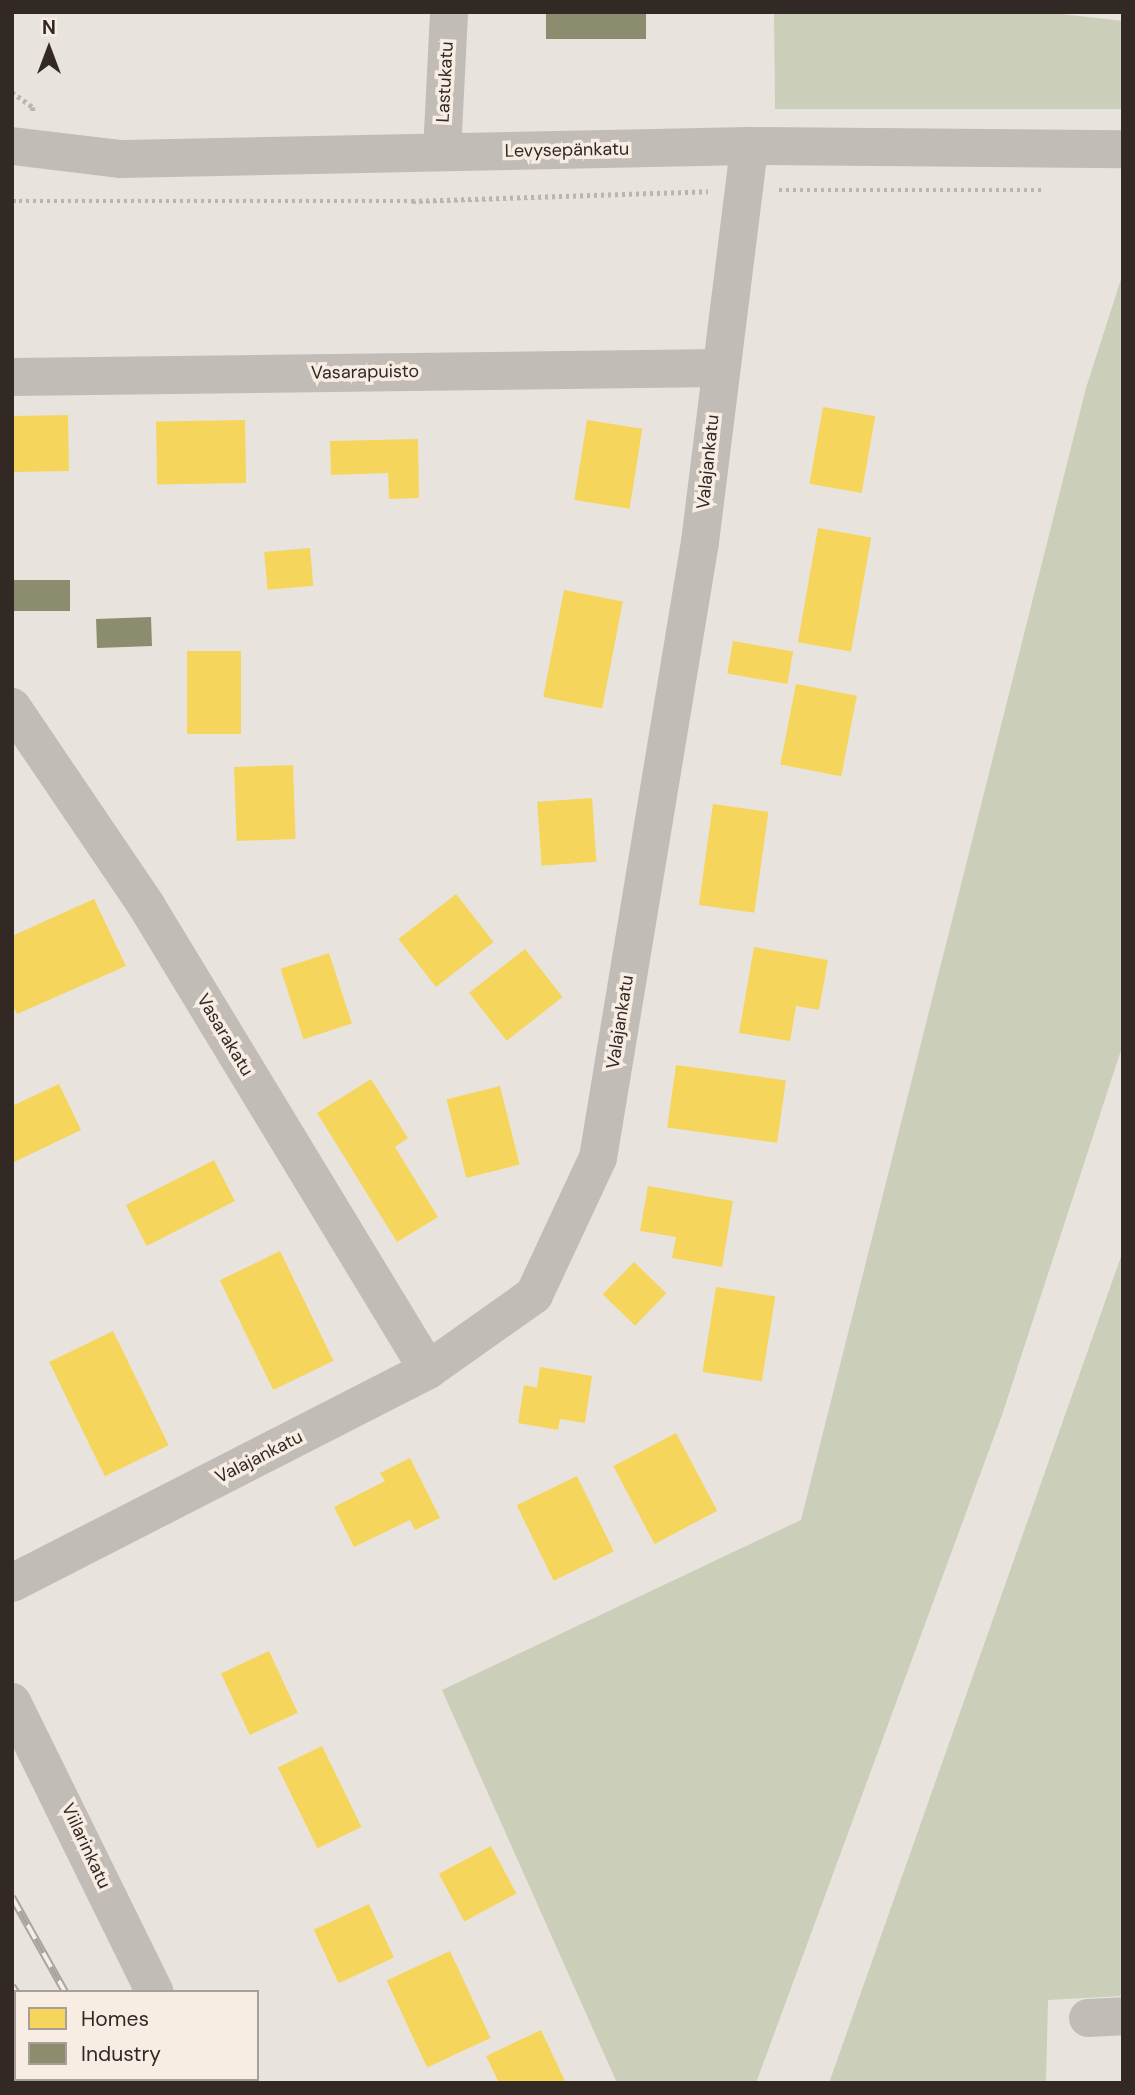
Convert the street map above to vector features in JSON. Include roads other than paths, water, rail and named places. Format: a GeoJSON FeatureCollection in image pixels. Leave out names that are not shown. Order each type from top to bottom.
{"type":"FeatureCollection","features":[{"type":"Feature","properties":{"kind":"street","name":"Lastukatu"},"geometry":{"type":"LineString","coordinates":[[442,152],[449,12]]}},
{"type":"Feature","properties":{"kind":"street","name":"Levysepänkatu"},"geometry":{"type":"LineString","coordinates":[[12,146],[121,159],[749,146],[1123,149]]}},
{"type":"Feature","properties":{"kind":"street","name":"Valajankatu"},"geometry":{"type":"LineString","coordinates":[[12,1583],[428,1370],[534,1295],[598,1158],[700,542],[719,368],[749,146]]}},
{"type":"Feature","properties":{"kind":"street","name":"Vasarapuisto"},"geometry":{"type":"LineString","coordinates":[[12,377],[719,368]]}},
{"type":"Feature","properties":{"kind":"street","name":"Vasarakatu"},"geometry":{"type":"LineString","coordinates":[[12,707],[146,905],[428,1370]]}},
{"type":"Feature","properties":{"kind":"street","name":"Viilarinkatu"},"geometry":{"type":"LineString","coordinates":[[12,1702],[154,1990]]}},
{"type":"Feature","properties":{"kind":"railway"},"geometry":{"type":"LineString","coordinates":[[12,1897],[64,1990]]}},
{"type":"Feature","properties":{"kind":"railway"},"geometry":{"type":"LineString","coordinates":[[12,1986],[15,1990]]}}]}
